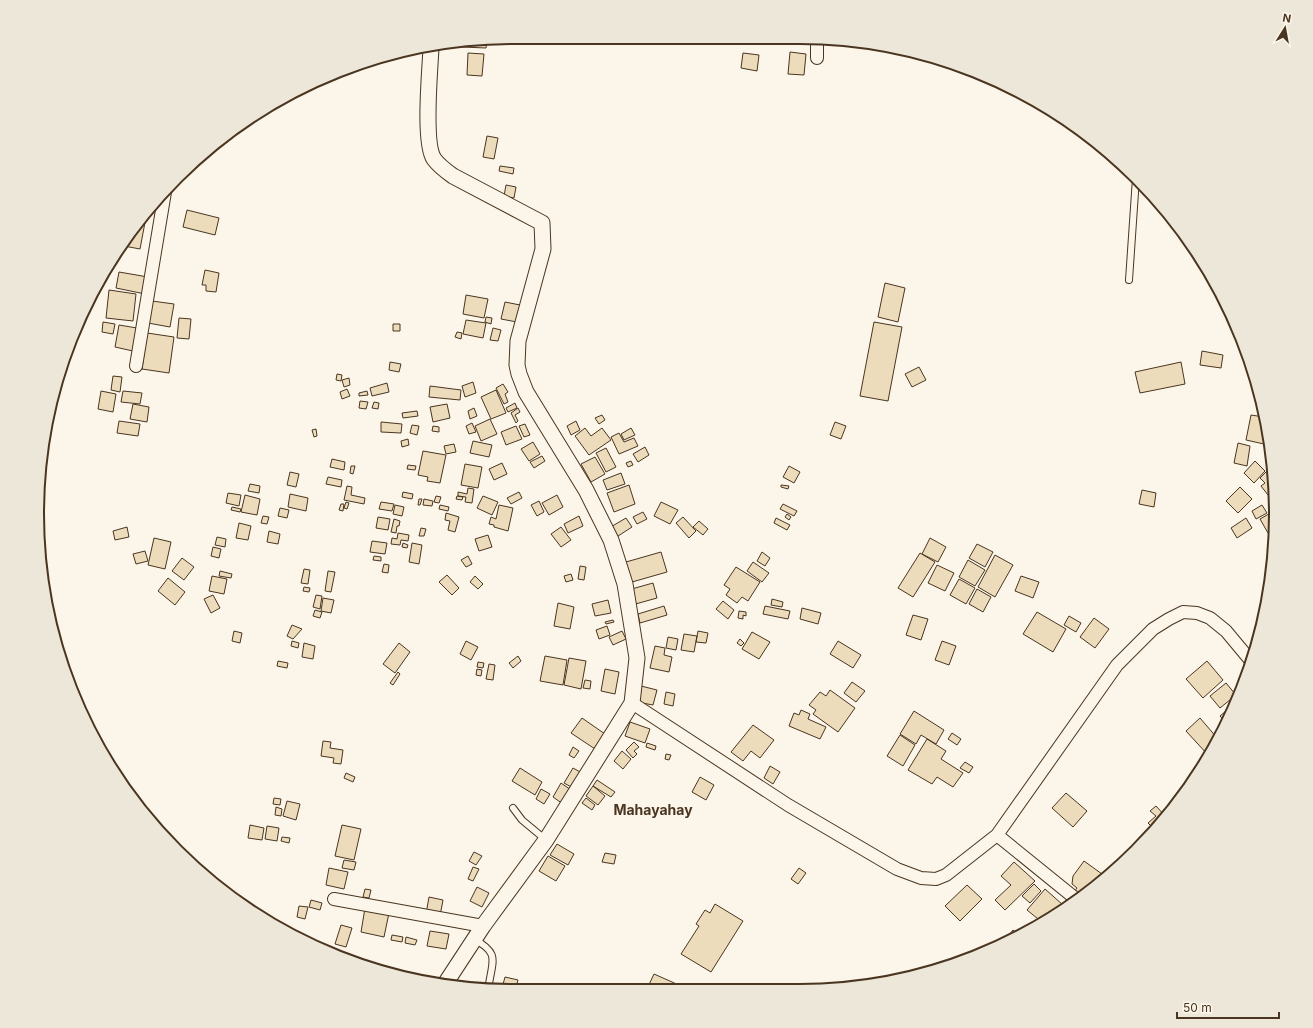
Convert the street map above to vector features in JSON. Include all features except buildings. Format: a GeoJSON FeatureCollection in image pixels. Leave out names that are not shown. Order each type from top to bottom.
{"type":"FeatureCollection","features":[{"type":"Feature","properties":{"kind":"street"},"geometry":{"type":"LineString","coordinates":[[817,45],[817,58]]}},
{"type":"Feature","properties":{"kind":"street"},"geometry":{"type":"LineString","coordinates":[[431,52],[428,134],[433,158],[441,168],[453,176],[542,223],[543,249],[518,341],[517,365],[526,392],[586,490],[611,540],[625,584],[637,658],[632,703],[546,840],[482,926],[448,979]]}},
{"type":"Feature","properties":{"kind":"street"},"geometry":{"type":"LineString","coordinates":[[136,366],[163,201]]}},
{"type":"Feature","properties":{"kind":"street"},"geometry":{"type":"LineString","coordinates":[[632,703],[788,805],[897,869],[921,878],[936,879],[946,875],[997,835],[1117,665],[1153,629],[1184,612],[1197,613],[1210,618],[1226,631],[1247,657]]}},
{"type":"Feature","properties":{"kind":"street"},"geometry":{"type":"LineString","coordinates":[[997,835],[1072,896]]}},
{"type":"Feature","properties":{"kind":"street"},"geometry":{"type":"LineString","coordinates":[[334,899],[482,926]]}},
{"type":"Feature","properties":{"kind":"lane"},"geometry":{"type":"LineString","coordinates":[[1129,280],[1134,227],[1136,187]]}},
{"type":"Feature","properties":{"kind":"lane"},"geometry":{"type":"LineString","coordinates":[[513,808],[522,820],[546,840]]}},
{"type":"Feature","properties":{"kind":"lane"},"geometry":{"type":"LineString","coordinates":[[474,939],[484,945],[490,951],[492,956],[493,961],[489,983]]}},
{"type":"Feature","properties":{"kind":"district","name":"Mahayahay"},"geometry":{"type":"Point","coordinates":[653,809]}}]}
